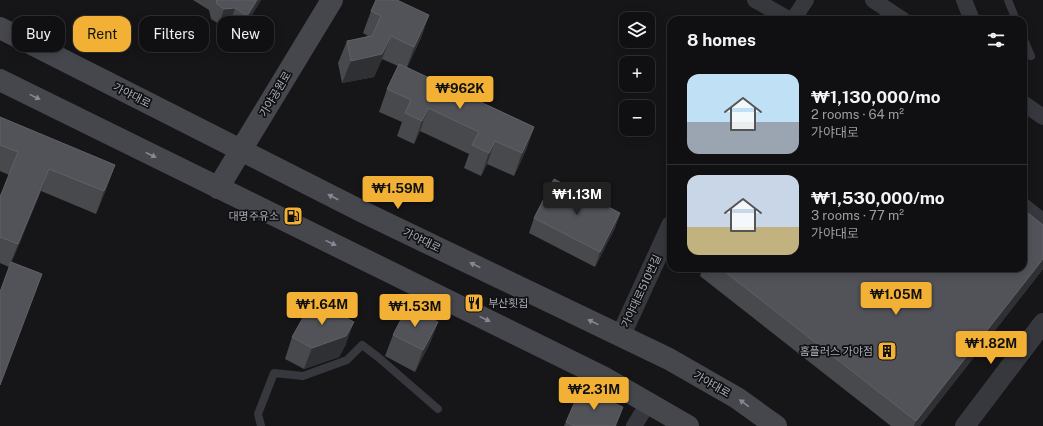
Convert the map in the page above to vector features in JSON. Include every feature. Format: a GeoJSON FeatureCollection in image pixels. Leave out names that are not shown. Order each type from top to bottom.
{"type":"FeatureCollection","features":[{"type":"Feature","properties":{"kind":"main road","name":"가야공원로"},"geometry":{"type":"LineString","coordinates":[[218,188],[332,0]]}},
{"type":"Feature","properties":{"kind":"main road","name":"가야대로"},"geometry":{"type":"LineString","coordinates":[[0,28],[361,211],[669,359],[731,394],[776,426]]}},
{"type":"Feature","properties":{"kind":"main road"},"geometry":{"type":"LineString","coordinates":[[0,80],[596,374],[649,402],[688,426]]}},
{"type":"Feature","properties":{"kind":"street"},"geometry":{"type":"LineString","coordinates":[[755,0],[783,16]]}},
{"type":"Feature","properties":{"kind":"street"},"geometry":{"type":"LineString","coordinates":[[796,16],[806,0]]}},
{"type":"Feature","properties":{"kind":"street"},"geometry":{"type":"LineString","coordinates":[[873,0],[896,16]]}},
{"type":"Feature","properties":{"kind":"street"},"geometry":{"type":"LineString","coordinates":[[964,0],[970,16]]}},
{"type":"Feature","properties":{"kind":"street"},"geometry":{"type":"LineString","coordinates":[[1027,106],[1043,117]]}},
{"type":"Feature","properties":{"kind":"street"},"geometry":{"type":"LineString","coordinates":[[1027,211],[1043,224]]}},
{"type":"Feature","properties":{"kind":"street","name":"가야대로510번길"},"geometry":{"type":"LineString","coordinates":[[621,335],[667,235]]}},
{"type":"Feature","properties":{"kind":"street"},"geometry":{"type":"LineString","coordinates":[[965,426],[1043,323]]}},
{"type":"Feature","properties":{"kind":"street"},"geometry":{"type":"LineString","coordinates":[[634,426],[649,402]]}},
{"type":"Feature","properties":{"kind":"lane"},"geometry":{"type":"LineString","coordinates":[[1008,0],[1014,16]]}},
{"type":"Feature","properties":{"kind":"lane"},"geometry":{"type":"LineString","coordinates":[[1027,46],[1031,56]]}},
{"type":"Feature","properties":{"kind":"lane"},"geometry":{"type":"LineString","coordinates":[[261,426],[258,414],[274,373],[303,376],[347,360],[362,345],[438,409]]}},
{"type":"Feature","properties":{"kind":"building"},"geometry":{"type":"Polygon","coordinates":[[[216,0],[257,0],[247,16],[235,8],[224,9],[217,4],[216,0]]]}},
{"type":"Feature","properties":{"kind":"building"},"geometry":{"type":"Polygon","coordinates":[[[376,0],[397,0],[429,15],[414,47],[391,36],[382,54],[351,61],[347,41],[372,36],[381,16],[371,11],[376,0]]]}},
{"type":"Feature","properties":{"kind":"building"},"geometry":{"type":"Polygon","coordinates":[[[399,64],[534,127],[522,153],[495,141],[489,153],[472,145],[479,132],[428,108],[422,121],[405,113],[411,100],[387,89],[399,64]]]}},
{"type":"Feature","properties":{"kind":"building"},"geometry":{"type":"Polygon","coordinates":[[[0,117],[115,165],[104,191],[49,169],[18,244],[0,237],[0,197],[18,152],[0,145],[0,117]]]}},
{"type":"Feature","properties":{"kind":"building"},"geometry":{"type":"Polygon","coordinates":[[[554,179],[620,213],[600,252],[534,218],[554,179]]]}},
{"type":"Feature","properties":{"kind":"building","name":"홈플러스 가야점"},"geometry":{"type":"Polygon","coordinates":[[[1027,212],[1043,225],[1043,259],[916,421],[725,272],[1027,272],[1027,212]]]}},
{"type":"Feature","properties":{"kind":"building"},"geometry":{"type":"Polygon","coordinates":[[[11,262],[42,274],[0,385],[0,292],[11,262]]]}},
{"type":"Feature","properties":{"kind":"building"},"geometry":{"type":"Polygon","coordinates":[[[313,300],[354,322],[346,336],[312,348],[292,337],[313,300]]]}},
{"type":"Feature","properties":{"kind":"building"},"geometry":{"type":"Polygon","coordinates":[[[408,306],[438,322],[423,350],[393,335],[408,306]]]}},
{"type":"Feature","properties":{"kind":"building"},"geometry":{"type":"Polygon","coordinates":[[[581,388],[623,407],[615,426],[575,426],[566,422],[581,388]]]}},
{"type":"Feature","properties":{"kind":"place","name":"대명주유소"},"geometry":{"type":"Point","coordinates":[293,216]}},
{"type":"Feature","properties":{"kind":"place","name":"부산횟집"},"geometry":{"type":"Point","coordinates":[474,303]}},
{"type":"Feature","properties":{"kind":"place","name":"홈플러스 가야점"},"geometry":{"type":"Point","coordinates":[887,351]}}]}
